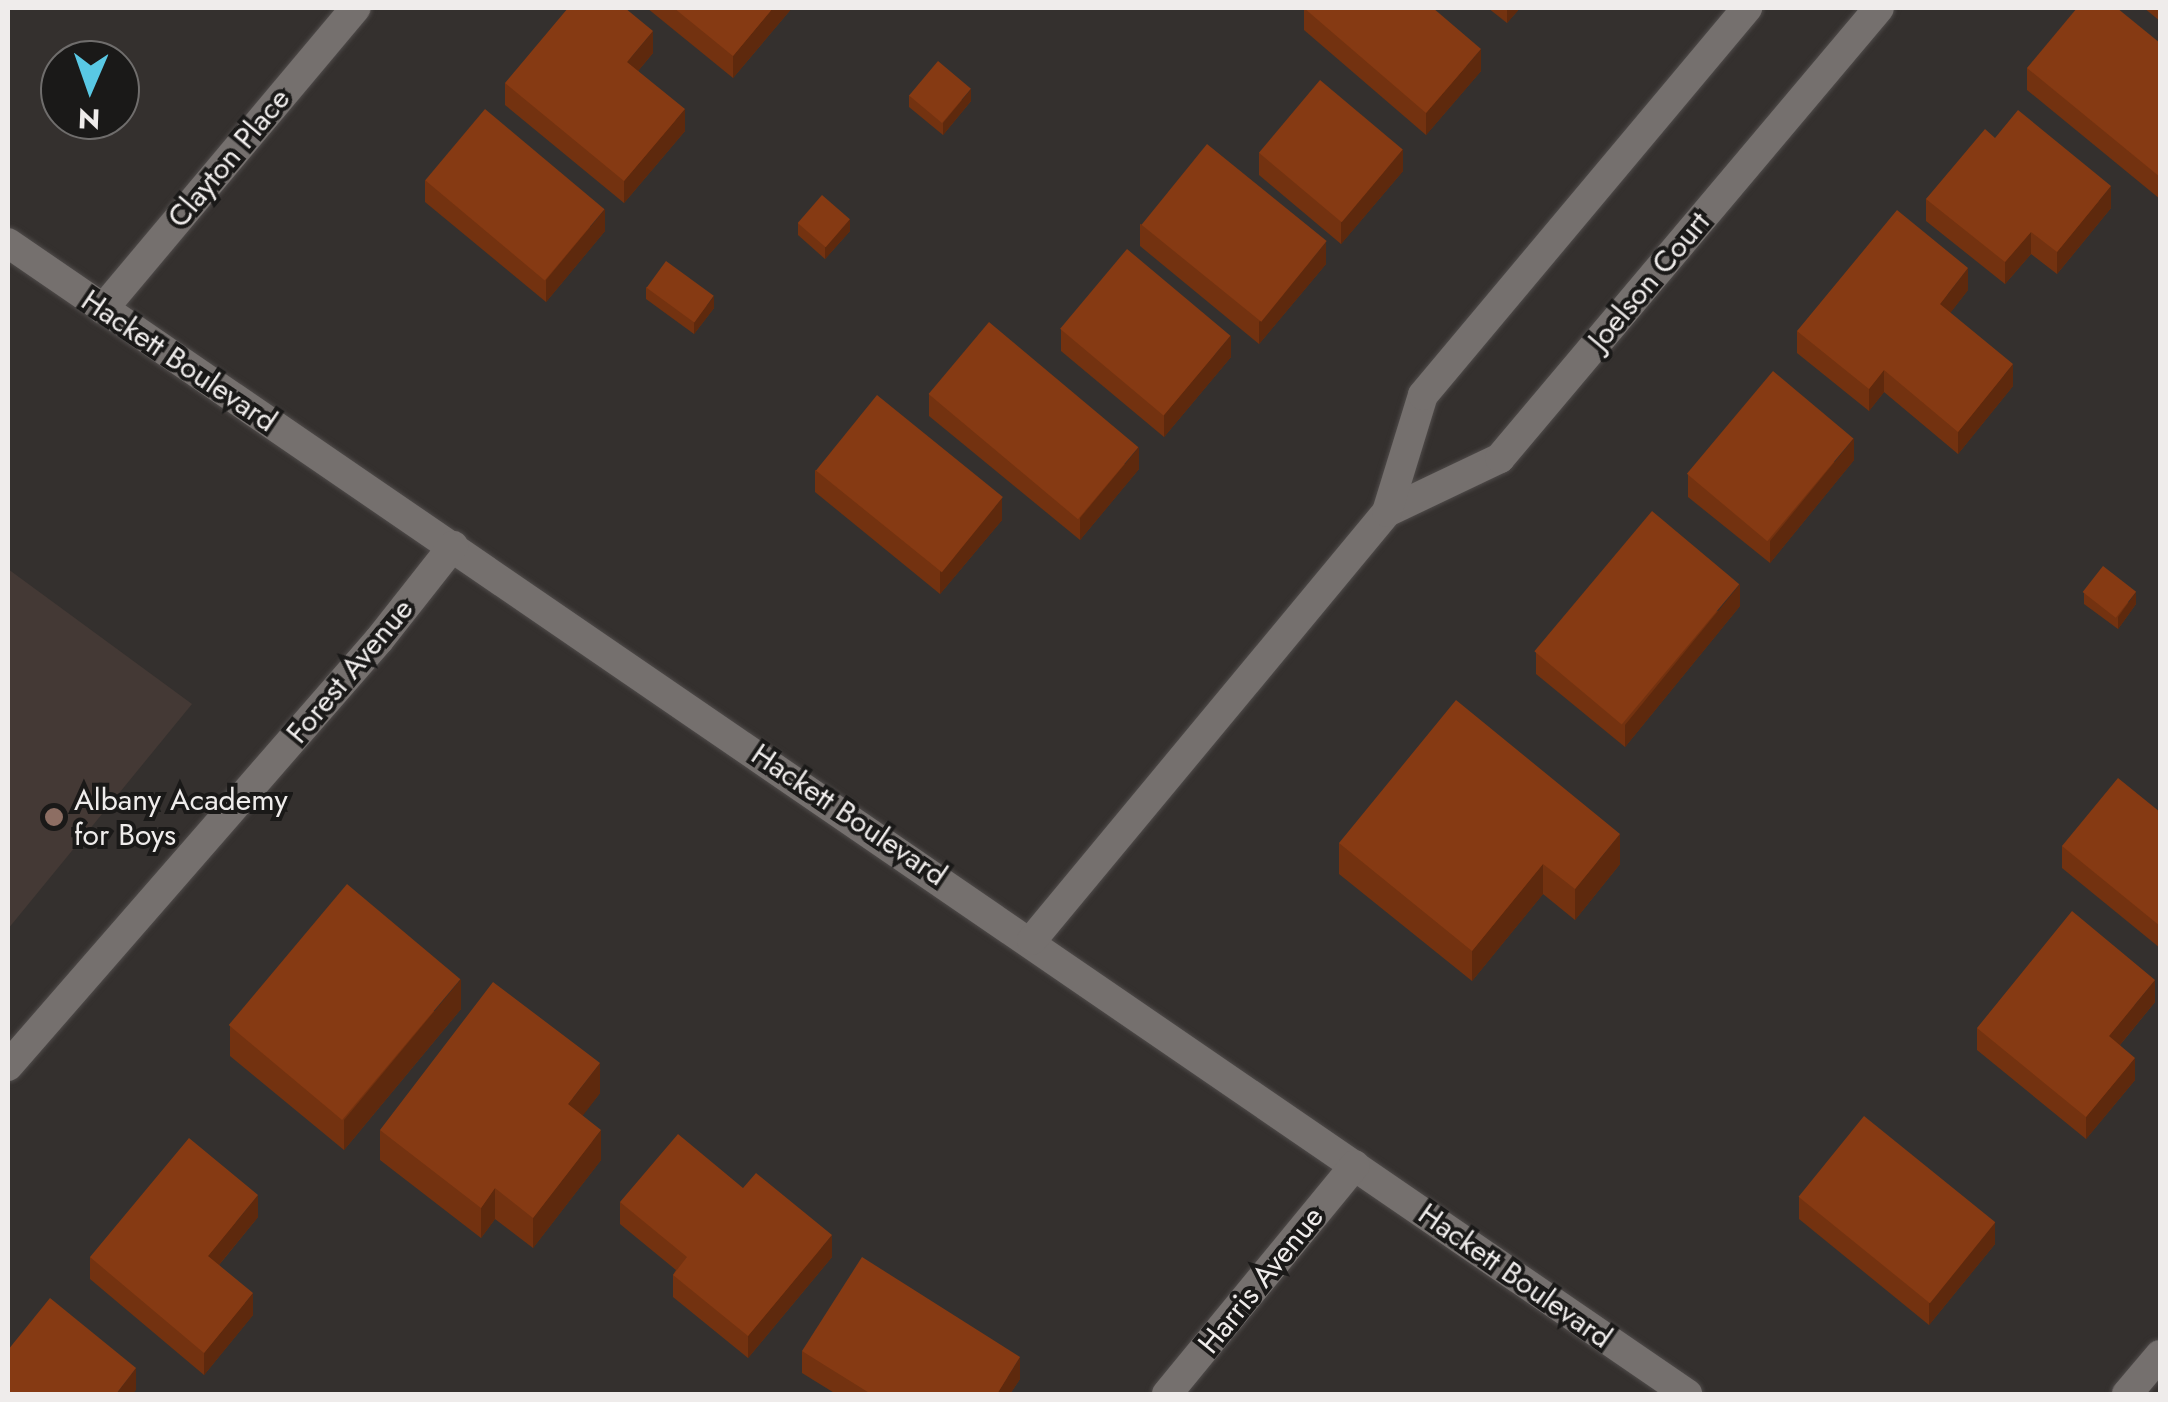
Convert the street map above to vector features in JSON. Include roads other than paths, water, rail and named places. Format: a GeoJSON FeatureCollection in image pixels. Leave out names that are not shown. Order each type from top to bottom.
{"type":"FeatureCollection","features":[{"type":"Feature","properties":{"kind":"street","name":"Clayton Place"},"geometry":{"type":"LineString","coordinates":[[103,310],[356,8]]}},
{"type":"Feature","properties":{"kind":"street","name":"Joelson Court"},"geometry":{"type":"LineString","coordinates":[[1032,940],[1386,512],[1423,394],[1748,8]]}},
{"type":"Feature","properties":{"kind":"street","name":"Joelson Court"},"geometry":{"type":"LineString","coordinates":[[1386,512],[1500,458],[1880,8]]}},
{"type":"Feature","properties":{"kind":"street","name":"Hackett Boulevard"},"geometry":{"type":"LineString","coordinates":[[8,242],[1032,940],[1686,1394]]}},
{"type":"Feature","properties":{"kind":"street","name":"Forest Avenue"},"geometry":{"type":"LineString","coordinates":[[8,1066],[380,640],[453,546]]}},
{"type":"Feature","properties":{"kind":"street","name":"Harris Avenue"},"geometry":{"type":"LineString","coordinates":[[1168,1394],[1355,1164]]}},
{"type":"Feature","properties":{"kind":"street"},"geometry":{"type":"LineString","coordinates":[[2127,1394],[2160,1355]]}},
{"type":"Feature","properties":{"kind":"place","name":"Albany Academy for Boys"},"geometry":{"type":"Point","coordinates":[54,817]}}]}
